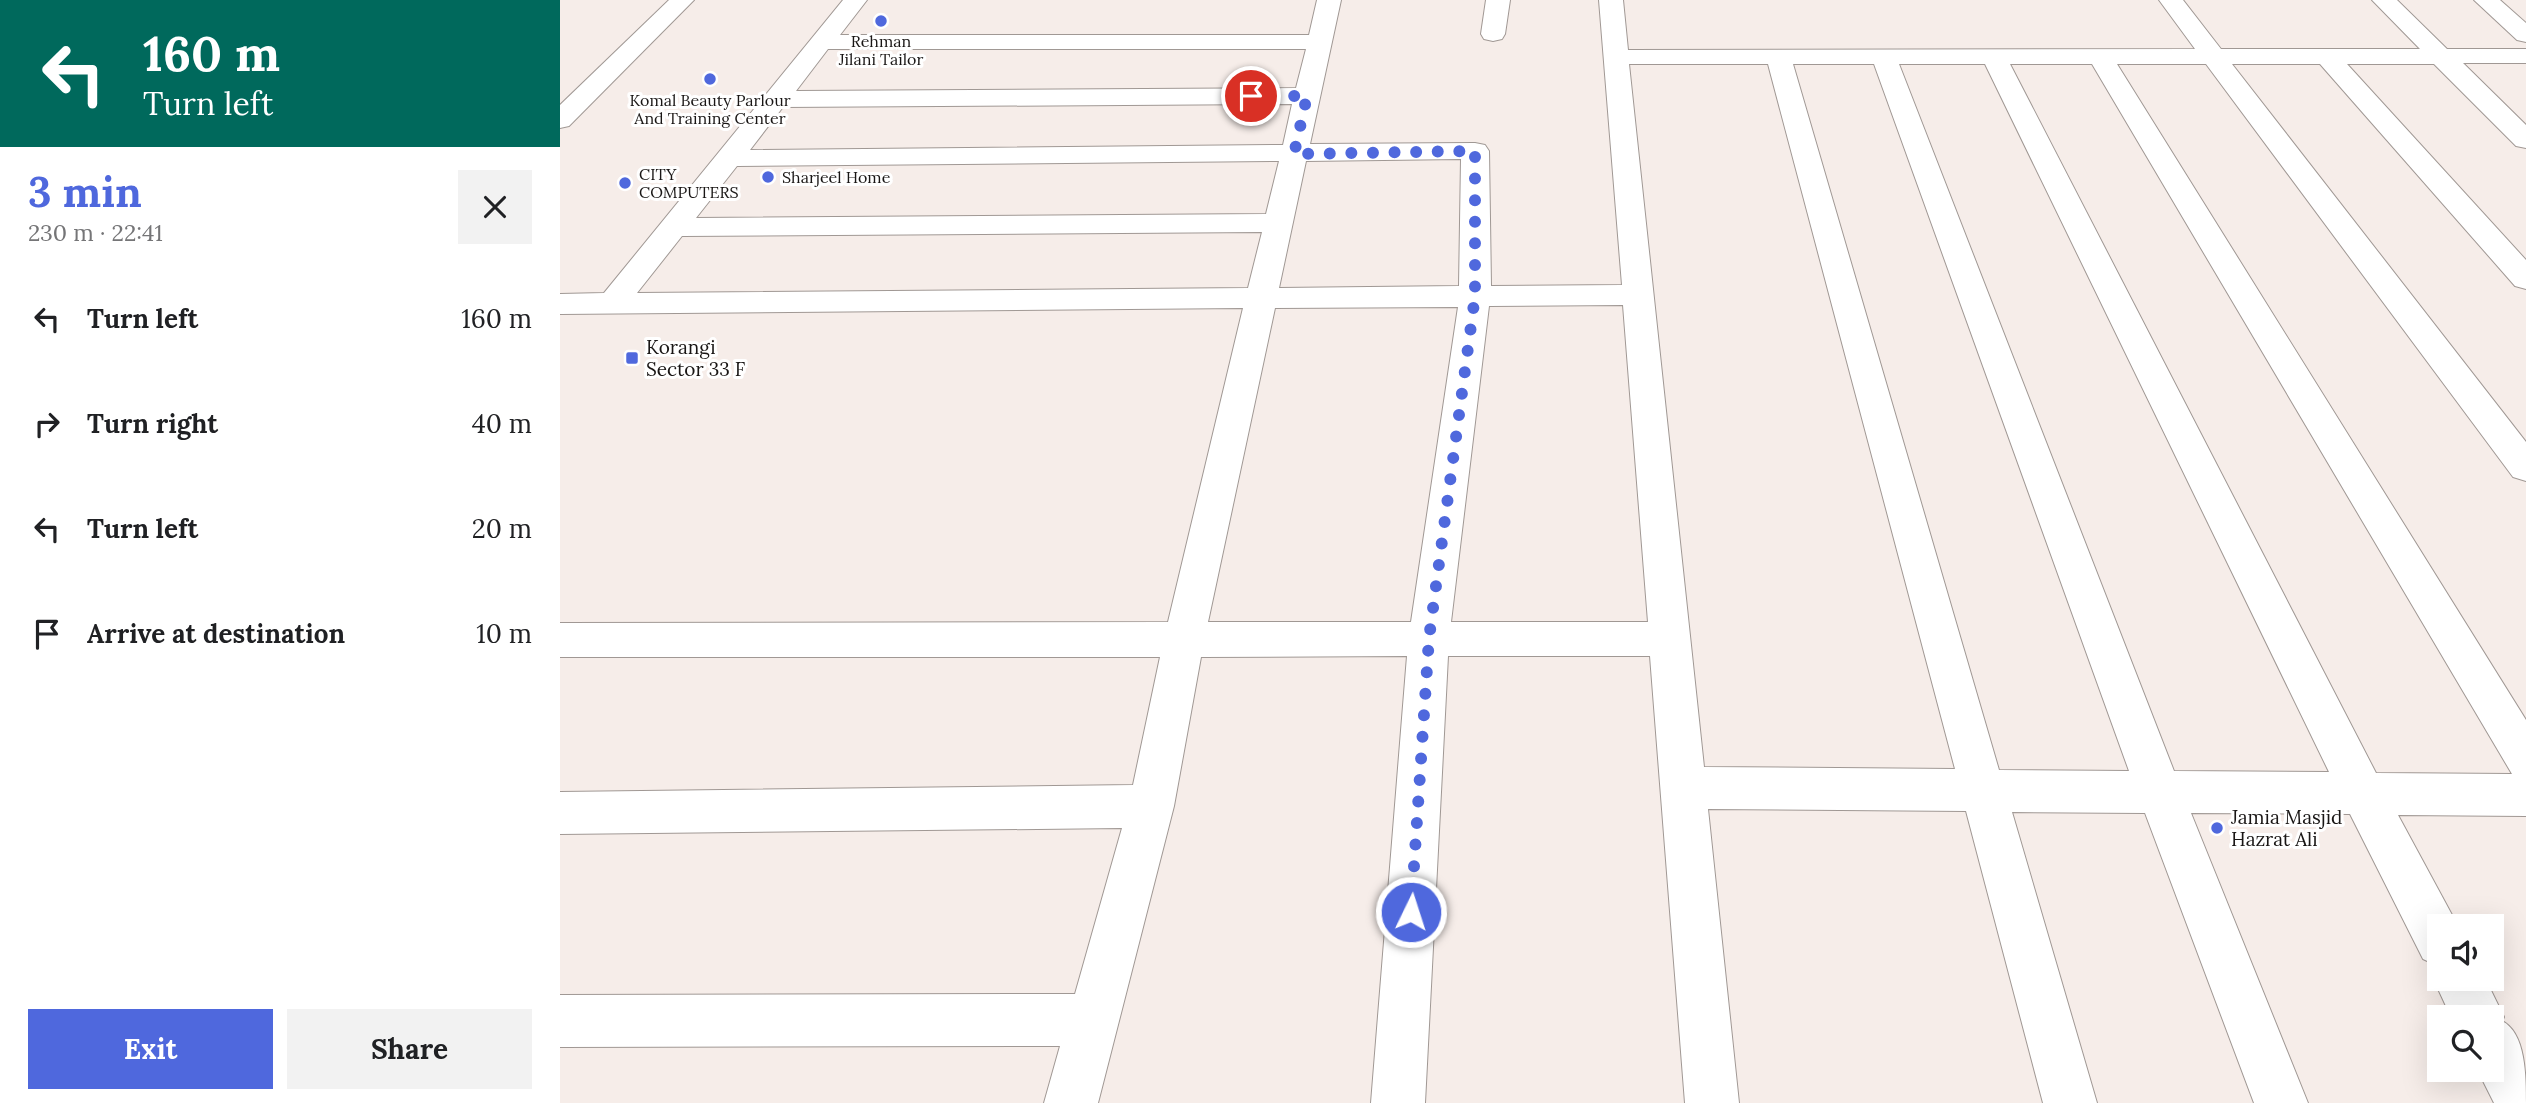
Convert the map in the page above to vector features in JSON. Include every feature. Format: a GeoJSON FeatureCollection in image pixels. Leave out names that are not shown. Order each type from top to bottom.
{"type":"FeatureCollection","features":[{"type":"Feature","properties":{"kind":"street"},"geometry":{"type":"LineString","coordinates":[[560,120],[682,0]]}},
{"type":"Feature","properties":{"kind":"street"},"geometry":{"type":"LineString","coordinates":[[612,304],[855,0]]}},
{"type":"Feature","properties":{"kind":"street"},"geometry":{"type":"LineString","coordinates":[[1072,1103],[1151,806],[1184,639],[1329,0]]}},
{"type":"Feature","properties":{"kind":"street"},"geometry":{"type":"LineString","coordinates":[[1493,34],[1498,0]]}},
{"type":"Feature","properties":{"kind":"street"},"geometry":{"type":"LineString","coordinates":[[1611,0],[1712,1103]]}},
{"type":"Feature","properties":{"kind":"street"},"geometry":{"type":"LineString","coordinates":[[2171,0],[2526,468]]}},
{"type":"Feature","properties":{"kind":"street"},"geometry":{"type":"LineString","coordinates":[[2385,0],[2526,140]]}},
{"type":"Feature","properties":{"kind":"street"},"geometry":{"type":"LineString","coordinates":[[2486,0],[2526,35]]}},
{"type":"Feature","properties":{"kind":"street"},"geometry":{"type":"LineString","coordinates":[[821,42],[1319,42]]}},
{"type":"Feature","properties":{"kind":"street"},"geometry":{"type":"LineString","coordinates":[[1883,56],[2159,791],[2281,1103]]}},
{"type":"Feature","properties":{"kind":"street"},"geometry":{"type":"LineString","coordinates":[[1993,56],[2362,794],[2427,917]]}},
{"type":"Feature","properties":{"kind":"street"},"geometry":{"type":"LineString","coordinates":[[2100,56],[2526,759]]}},
{"type":"Feature","properties":{"kind":"street"},"geometry":{"type":"LineString","coordinates":[[2327,56],[2526,279]]}},
{"type":"Feature","properties":{"kind":"street"},"geometry":{"type":"LineString","coordinates":[[1616,57],[2526,56]]}},
{"type":"Feature","properties":{"kind":"street"},"geometry":{"type":"LineString","coordinates":[[1778,57],[2070,1103]]}},
{"type":"Feature","properties":{"kind":"street"},"geometry":{"type":"LineString","coordinates":[[776,99],[1307,96]]}},
{"type":"Feature","properties":{"kind":"street"},"geometry":{"type":"LineString","coordinates":[[729,158],[1475,151],[1475,296],[1429,638],[1398,1103]]}},
{"type":"Feature","properties":{"kind":"street"},"geometry":{"type":"LineString","coordinates":[[674,227],[1278,223]]}},
{"type":"Feature","properties":{"kind":"street"},"geometry":{"type":"LineString","coordinates":[[560,304],[1638,295]]}},
{"type":"Feature","properties":{"kind":"street"},"geometry":{"type":"LineString","coordinates":[[560,640],[1669,639]]}},
{"type":"Feature","properties":{"kind":"street"},"geometry":{"type":"LineString","coordinates":[[1683,788],[2526,795]]}},
{"type":"Feature","properties":{"kind":"street"},"geometry":{"type":"LineString","coordinates":[[560,813],[1151,806]]}},
{"type":"Feature","properties":{"kind":"street"},"geometry":{"type":"LineString","coordinates":[[560,1021],[1094,1020]]}},
{"type":"Feature","properties":{"kind":"street"},"geometry":{"type":"LineString","coordinates":[[2504,1066],[2523,1103]]}},
{"type":"Feature","properties":{"kind":"place","name":"Rehman Jilani Tailor"},"geometry":{"type":"Point","coordinates":[881,21]}},
{"type":"Feature","properties":{"kind":"place","name":"Komal Beauty Parlour And Training Center"},"geometry":{"type":"Point","coordinates":[710,79]}},
{"type":"Feature","properties":{"kind":"place","name":"Sharjeel Home"},"geometry":{"type":"Point","coordinates":[768,177]}},
{"type":"Feature","properties":{"kind":"place","name":"CITY COMPUTERS"},"geometry":{"type":"Point","coordinates":[625,183]}},
{"type":"Feature","properties":{"kind":"place","name":"Korangi Sector 33 F"},"geometry":{"type":"Point","coordinates":[632,358]}},
{"type":"Feature","properties":{"kind":"place","name":"Jamia Masjid Hazrat Ali"},"geometry":{"type":"Point","coordinates":[2217,828]}},
{"type":"Feature","properties":{"kind":"route"},"geometry":{"type":"LineString","coordinates":[[1251,96],[1307,96],[1294,154],[1475,151],[1475,296],[1429,638],[1411,912]]}}]}
